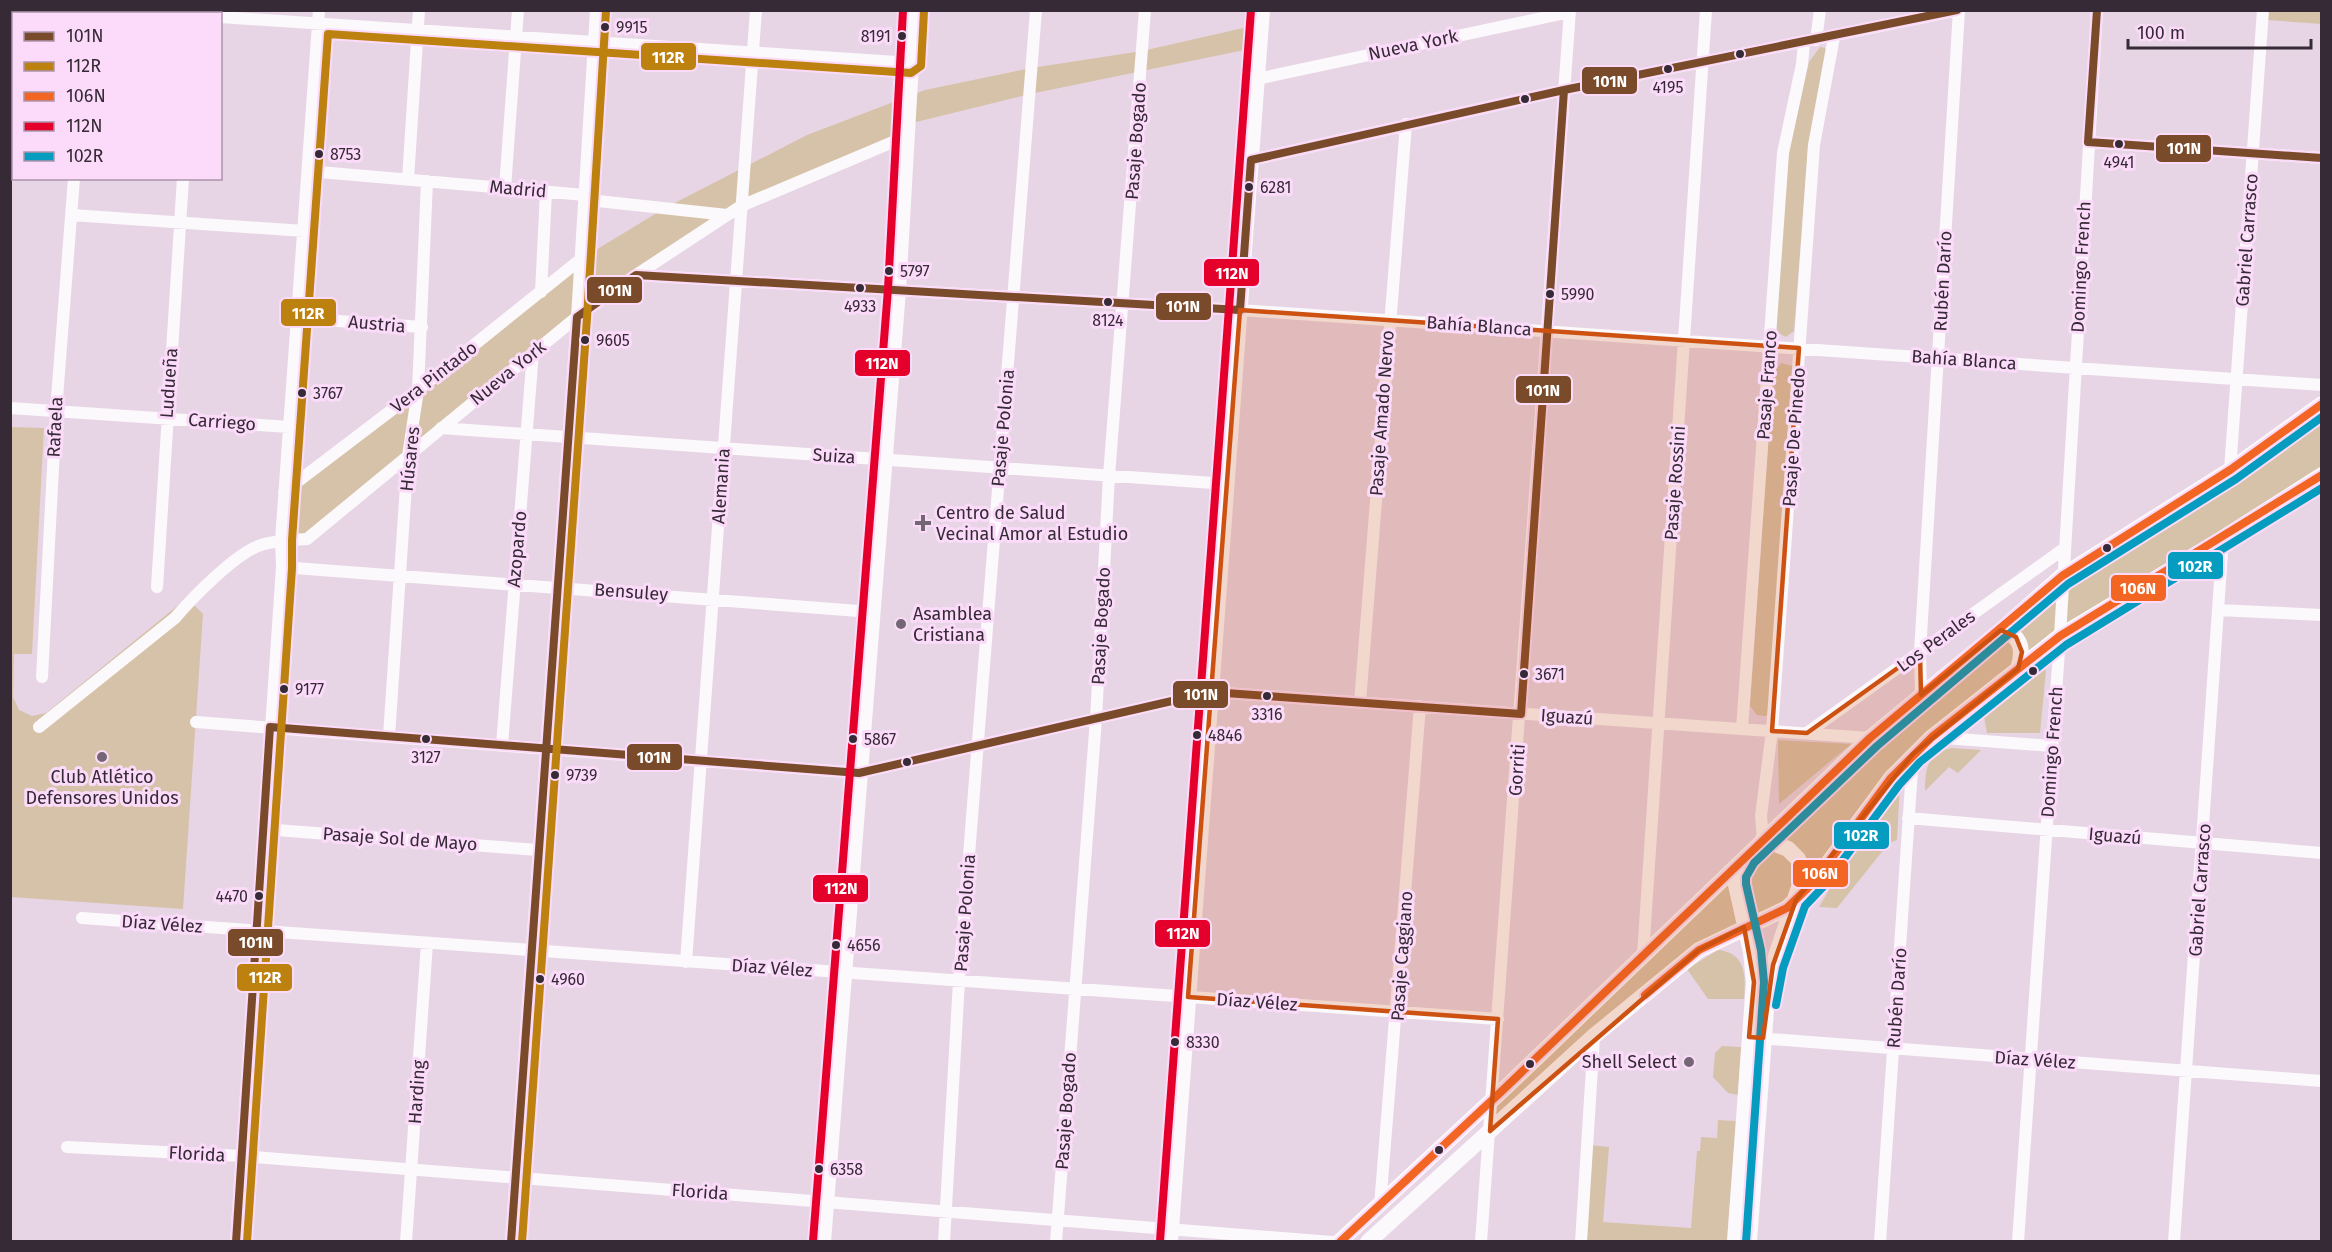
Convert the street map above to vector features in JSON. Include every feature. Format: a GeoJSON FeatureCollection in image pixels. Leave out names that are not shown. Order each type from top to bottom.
{"type":"FeatureCollection","features":[{"type":"Feature","properties":{"kind":"main road"},"geometry":{"type":"LineString","coordinates":[[823,1242],[898,290],[914,10]]}},
{"type":"Feature","properties":{"kind":"main road"},"geometry":{"type":"LineString","coordinates":[[1170,1235],[1262,10]]}},
{"type":"Feature","properties":{"kind":"main road"},"geometry":{"type":"LineString","coordinates":[[1339,1242],[1492,1100],[1870,738],[2001,630],[2062,576],[2230,470],[2322,404]]}},
{"type":"Feature","properties":{"kind":"main road"},"geometry":{"type":"LineString","coordinates":[[1376,1238],[1594,1036],[1699,950],[1775,914],[1796,900],[1814,882],[1891,778],[1932,737],[2060,636],[2223,538],[2322,475]]}},
{"type":"Feature","properties":{"kind":"main road"},"geometry":{"type":"LineString","coordinates":[[2001,630],[2010,632],[2020,643],[2021,659],[2018,669]]}},
{"type":"Feature","properties":{"kind":"main road"},"geometry":{"type":"LineString","coordinates":[[1736,1242],[1756,1038],[1773,965],[1803,875],[1798,859],[1779,843],[1763,839]]}},
{"type":"Feature","properties":{"kind":"main road"},"geometry":{"type":"LineString","coordinates":[[1746,856],[1736,874],[1744,927],[1751,952],[1756,1038],[1749,1242]]}},
{"type":"Feature","properties":{"kind":"main road"},"geometry":{"type":"LineString","coordinates":[[1738,895],[1753,910],[1775,914]]}},
{"type":"Feature","properties":{"kind":"street"},"geometry":{"type":"LineString","coordinates":[[129,10],[152,12]]}},
{"type":"Feature","properties":{"kind":"street"},"geometry":{"type":"LineString","coordinates":[[408,179],[419,10]]}},
{"type":"Feature","properties":{"kind":"street"},"geometry":{"type":"LineString","coordinates":[[505,188],[518,10]]}},
{"type":"Feature","properties":{"kind":"street"},"geometry":{"type":"LineString","coordinates":[[511,1242],[569,437],[596,10]]}},
{"type":"Feature","properties":{"kind":"street","name":"Alemania"},"geometry":{"type":"LineString","coordinates":[[686,962],[756,10]]}},
{"type":"Feature","properties":{"kind":"street","name":"Pasaje Polonia"},"geometry":{"type":"LineString","coordinates":[[944,1242],[959,981],[1036,10]]}},
{"type":"Feature","properties":{"kind":"street","name":"Pasaje Bogado"},"geometry":{"type":"LineString","coordinates":[[1056,1242],[1096,719],[1109,476],[1145,10]]}},
{"type":"Feature","properties":{"kind":"street","name":"Pasaje Rossini"},"geometry":{"type":"LineString","coordinates":[[1643,955],[1706,10]]}},
{"type":"Feature","properties":{"kind":"street","name":"Pasaje Franco"},"geometry":{"type":"LineString","coordinates":[[1742,729],[1783,153],[1802,64],[1820,10]]}},
{"type":"Feature","properties":{"kind":"street"},"geometry":{"type":"LineString","coordinates":[[1251,160],[1564,90],[1959,10]]}},
{"type":"Feature","properties":{"kind":"street","name":"Rubén Darío"},"geometry":{"type":"LineString","coordinates":[[1921,695],[1920,652],[1959,10]]}},
{"type":"Feature","properties":{"kind":"street","name":"Domingo French"},"geometry":{"type":"LineString","coordinates":[[2018,1242],[2060,636],[2097,10]]}},
{"type":"Feature","properties":{"kind":"street","name":"Gabriel Carrasco"},"geometry":{"type":"LineString","coordinates":[[2230,470],[2263,10]]}},
{"type":"Feature","properties":{"kind":"street","name":"Nueva York"},"geometry":{"type":"LineString","coordinates":[[1257,79],[1570,11]]}},
{"type":"Feature","properties":{"kind":"street","name":"Gorriti"},"geometry":{"type":"LineString","coordinates":[[1482,1242],[1570,11]]}},
{"type":"Feature","properties":{"kind":"street"},"geometry":{"type":"LineString","coordinates":[[222,17],[319,17],[418,30],[911,63]]}},
{"type":"Feature","properties":{"kind":"street"},"geometry":{"type":"LineString","coordinates":[[236,1242],[282,567],[284,492],[319,17]]}},
{"type":"Feature","properties":{"kind":"street","name":"Pasaje De Pinedo"},"geometry":{"type":"LineString","coordinates":[[1763,839],[1761,816],[1772,731],[1814,145],[1834,37]]}},
{"type":"Feature","properties":{"kind":"street","name":"Pasaje Amado Nervo"},"geometry":{"type":"LineString","coordinates":[[1360,702],[1406,124]]}},
{"type":"Feature","properties":{"kind":"street","name":"Nueva York"},"geometry":{"type":"LineString","coordinates":[[39,727],[175,618],[190,600],[231,564],[259,545],[281,540],[307,539],[533,352],[636,275],[741,206],[907,136]]}},
{"type":"Feature","properties":{"kind":"street"},"geometry":{"type":"LineString","coordinates":[[2088,142],[2322,158]]}},
{"type":"Feature","properties":{"kind":"street","name":"Madrid"},"geometry":{"type":"LineString","coordinates":[[308,171],[585,195],[598,201],[727,214]]}},
{"type":"Feature","properties":{"kind":"street","name":"Rafaela"},"geometry":{"type":"LineString","coordinates":[[42,677],[56,411],[74,180]]}},
{"type":"Feature","properties":{"kind":"street","name":"Ludueña"},"geometry":{"type":"LineString","coordinates":[[157,587],[183,180]]}},
{"type":"Feature","properties":{"kind":"street","name":"Húsares"},"geometry":{"type":"LineString","coordinates":[[389,736],[408,456],[418,390],[427,181]]}},
{"type":"Feature","properties":{"kind":"street"},"geometry":{"type":"LineString","coordinates":[[541,292],[546,192]]}},
{"type":"Feature","properties":{"kind":"street"},"geometry":{"type":"LineString","coordinates":[[72,215],[304,231]]}},
{"type":"Feature","properties":{"kind":"street","name":"Vera Pintado"},"geometry":{"type":"LineString","coordinates":[[284,492],[418,390],[581,259]]}},
{"type":"Feature","properties":{"kind":"street","name":"Bahía Blanca"},"geometry":{"type":"LineString","coordinates":[[636,275],[1240,310],[2322,385]]}},
{"type":"Feature","properties":{"kind":"street","name":"Austria"},"geometry":{"type":"LineString","coordinates":[[297,318],[422,327]]}},
{"type":"Feature","properties":{"kind":"street","name":"Azopardo"},"geometry":{"type":"LineString","coordinates":[[502,745],[533,352]]}},
{"type":"Feature","properties":{"kind":"street","name":"Carriego"},"geometry":{"type":"LineString","coordinates":[[10,408],[289,427]]}},
{"type":"Feature","properties":{"kind":"street","name":"Suiza"},"geometry":{"type":"LineString","coordinates":[[441,428],[1227,484]]}},
{"type":"Feature","properties":{"kind":"street","name":"Gabriel Carrasco"},"geometry":{"type":"LineString","coordinates":[[2174,1242],[2223,538]]}},
{"type":"Feature","properties":{"kind":"street","name":"Los Perales"},"geometry":{"type":"LineString","coordinates":[[1807,733],[2065,548]]}},
{"type":"Feature","properties":{"kind":"street","name":"Bensuley"},"geometry":{"type":"LineString","coordinates":[[282,567],[713,598],[872,612]]}},
{"type":"Feature","properties":{"kind":"street"},"geometry":{"type":"LineString","coordinates":[[2218,609],[2322,615]]}},
{"type":"Feature","properties":{"kind":"street","name":"Iguazú"},"geometry":{"type":"LineString","coordinates":[[196,722],[860,773],[1211,692],[1870,738]]}},
{"type":"Feature","properties":{"kind":"street","name":"Pasaje Caggiano"},"geometry":{"type":"LineString","coordinates":[[1380,1206],[1398,1012],[1420,706]]}},
{"type":"Feature","properties":{"kind":"street"},"geometry":{"type":"LineString","coordinates":[[1932,737],[2052,746]]}},
{"type":"Feature","properties":{"kind":"street","name":"Rubén Darío"},"geometry":{"type":"LineString","coordinates":[[1880,1242],[1913,754]]}},
{"type":"Feature","properties":{"kind":"street","name":"Iguazú"},"geometry":{"type":"LineString","coordinates":[[1908,819],[2322,853]]}},
{"type":"Feature","properties":{"kind":"street","name":"Pasaje Sol de Mayo"},"geometry":{"type":"LineString","coordinates":[[263,829],[538,850]]}},
{"type":"Feature","properties":{"kind":"street","name":"Díaz Vélez"},"geometry":{"type":"LineString","coordinates":[[82,918],[1498,1019]]}},
{"type":"Feature","properties":{"kind":"street","name":"Harding"},"geometry":{"type":"LineString","coordinates":[[406,1242],[426,943]]}},
{"type":"Feature","properties":{"kind":"street"},"geometry":{"type":"LineString","coordinates":[[1581,1242],[1594,1036]]}},
{"type":"Feature","properties":{"kind":"street","name":"Díaz Vélez"},"geometry":{"type":"LineString","coordinates":[[1756,1038],[2322,1082]]}},
{"type":"Feature","properties":{"kind":"street","name":"Florida"},"geometry":{"type":"LineString","coordinates":[[67,1147],[242,1156],[1058,1220],[1170,1235],[1332,1242]]}},
{"type":"Feature","properties":{"kind":"highlighted area"},"geometry":{"type":"Polygon","coordinates":[[[1240,310],[1799,348],[1772,731],[1807,733],[1920,652],[1921,695],[2001,630],[2016,637],[2022,652],[2018,669],[1913,754],[1796,900],[1773,965],[1763,1038],[1749,1037],[1754,982],[1744,927],[1699,950],[1490,1131],[1498,1019],[1188,997],[1240,310]]]}},
{"type":"Feature","properties":{"kind":"shaded area"},"geometry":{"type":"Polygon","coordinates":[[[2268,11],[2321,11],[2321,24],[2267,20],[2268,11]]]}},
{"type":"Feature","properties":{"kind":"shaded area"},"geometry":{"type":"Polygon","coordinates":[[[1261,24],[1259,47],[1030,94],[908,124],[907,136],[741,206],[636,275],[307,539],[281,540],[284,492],[581,259],[665,208],[807,135],[925,90],[1031,68],[1142,51],[1261,24]]]}},
{"type":"Feature","properties":{"kind":"shaded area"},"geometry":{"type":"Polygon","coordinates":[[[1820,47],[1825,48],[1826,52],[1808,148],[1794,331],[1786,337],[1778,333],[1776,329],[1788,157],[1809,62],[1820,47]]]}},
{"type":"Feature","properties":{"kind":"shaded area"},"geometry":{"type":"Polygon","coordinates":[[[1781,363],[1793,366],[1770,712],[1766,716],[1757,715],[1750,706],[1773,372],[1781,363]]]}},
{"type":"Feature","properties":{"kind":"shaded area"},"geometry":{"type":"Polygon","coordinates":[[[2321,404],[2321,475],[2060,636],[1932,737],[1796,900],[1727,935],[1490,1131],[1492,1100],[1708,891],[2062,576],[2321,404]]]}},
{"type":"Feature","properties":{"kind":"shaded area","name":"Club Atlético Defensores Unidos"},"geometry":{"type":"Polygon","coordinates":[[[11,427],[44,428],[32,654],[14,654],[13,697],[19,710],[32,716],[46,713],[187,598],[203,614],[183,909],[11,897],[11,427]]]}},
{"type":"Feature","properties":{"kind":"shaded area"},"geometry":{"type":"Polygon","coordinates":[[[2031,667],[2046,670],[2040,733],[1987,733],[1982,706],[2031,667]]]}},
{"type":"Feature","properties":{"kind":"shaded area"},"geometry":{"type":"Polygon","coordinates":[[[1778,740],[1851,744],[1779,804],[1778,740]]]}},
{"type":"Feature","properties":{"kind":"shaded area"},"geometry":{"type":"Polygon","coordinates":[[[1952,748],[1981,750],[1958,773],[1949,767],[1925,791],[1927,769],[1932,758],[1952,748]]]}},
{"type":"Feature","properties":{"kind":"shaded area"},"geometry":{"type":"Polygon","coordinates":[[[1900,787],[1897,840],[1889,843],[1837,908],[1819,907],[1841,869],[1900,787]]]}},
{"type":"Feature","properties":{"kind":"shaded area"},"geometry":{"type":"Polygon","coordinates":[[[1718,950],[1727,952],[1739,960],[1744,974],[1744,999],[1708,999],[1687,969],[1718,950]]]}},
{"type":"Feature","properties":{"kind":"shaded area"},"geometry":{"type":"Polygon","coordinates":[[[1722,1046],[1741,1047],[1738,1095],[1728,1093],[1713,1077],[1715,1053],[1722,1046]]]}},
{"type":"Feature","properties":{"kind":"shaded area"},"geometry":{"type":"Polygon","coordinates":[[[1718,1120],[1736,1121],[1727,1241],[1584,1242],[1590,1145],[1609,1147],[1603,1222],[1691,1228],[1697,1151],[1700,1151],[1701,1137],[1717,1138],[1718,1120]]]}},
{"type":"Feature","properties":{"kind":"railway"},"geometry":{"type":"LineString","coordinates":[[10,127],[12,120]]}},
{"type":"Feature","properties":{"kind":"railway"},"geometry":{"type":"LineString","coordinates":[[10,160],[12,156]]}},
{"type":"Feature","properties":{"kind":"transit line","name":"112N"},"geometry":{"type":"LineString","coordinates":[[813,1241],[888,289],[903,10]]}},
{"type":"Feature","properties":{"kind":"transit line","name":"112N"},"geometry":{"type":"LineString","coordinates":[[1160,1241],[1251,10]]}},
{"type":"Feature","properties":{"kind":"transit line","name":"101N"},"geometry":{"type":"LineString","coordinates":[[511,1242],[577,317],[636,275],[1240,310],[1251,160],[1564,90],[1957,10]]}},
{"type":"Feature","properties":{"kind":"transit line","name":"101N"},"geometry":{"type":"LineString","coordinates":[[2097,10],[2088,142],[2322,158]]}},
{"type":"Feature","properties":{"kind":"transit line","name":"112R"},"geometry":{"type":"LineString","coordinates":[[522,1242],[587,318],[606,11]]}},
{"type":"Feature","properties":{"kind":"transit line","name":"112R"},"geometry":{"type":"LineString","coordinates":[[247,1242],[292,540],[328,34],[911,73],[921,66],[924,11]]}},
{"type":"Feature","properties":{"kind":"transit line","name":"101N"},"geometry":{"type":"LineString","coordinates":[[236,1242],[270,727],[859,773],[1211,692],[1521,714],[1564,90]]}},
{"type":"Feature","properties":{"kind":"transit line","name":"106N"},"geometry":{"type":"LineString","coordinates":[[1340,1242],[1504,1089],[1870,738],[2062,576],[2230,470],[2322,404]]}},
{"type":"Feature","properties":{"kind":"transit line","name":"102R"},"geometry":{"type":"LineString","coordinates":[[1746,1242],[1764,982],[1761,950],[1746,884],[1746,877],[1754,863],[1877,746],[2068,584],[2236,479],[2322,417]]}},
{"type":"Feature","properties":{"kind":"transit line","name":"106N"},"geometry":{"type":"LineString","coordinates":[[1645,995],[1699,950],[1787,908],[1814,882],[1891,778],[1932,737],[2060,636],[2322,475]]}},
{"type":"Feature","properties":{"kind":"transit line","name":"102R"},"geometry":{"type":"LineString","coordinates":[[1776,1005],[1783,968],[1805,906],[1822,888],[1899,785],[1920,762],[2066,645],[2322,488]]}},
{"type":"Feature","properties":{"kind":"place","name":"9915"},"geometry":{"type":"Point","coordinates":[605,27]}},
{"type":"Feature","properties":{"kind":"place","name":"8191"},"geometry":{"type":"Point","coordinates":[902,36]}},
{"type":"Feature","properties":{"kind":"place","name":"4195"},"geometry":{"type":"Point","coordinates":[1668,69]}},
{"type":"Feature","properties":{"kind":"place","name":"4941"},"geometry":{"type":"Point","coordinates":[2119,144]}},
{"type":"Feature","properties":{"kind":"place","name":"8753"},"geometry":{"type":"Point","coordinates":[319,154]}},
{"type":"Feature","properties":{"kind":"place","name":"6281"},"geometry":{"type":"Point","coordinates":[1249,187]}},
{"type":"Feature","properties":{"kind":"place","name":"5797"},"geometry":{"type":"Point","coordinates":[889,271]}},
{"type":"Feature","properties":{"kind":"place","name":"4933"},"geometry":{"type":"Point","coordinates":[860,288]}},
{"type":"Feature","properties":{"kind":"place","name":"5990"},"geometry":{"type":"Point","coordinates":[1550,294]}},
{"type":"Feature","properties":{"kind":"place","name":"8124"},"geometry":{"type":"Point","coordinates":[1108,302]}},
{"type":"Feature","properties":{"kind":"place","name":"9605"},"geometry":{"type":"Point","coordinates":[585,340]}},
{"type":"Feature","properties":{"kind":"place","name":"3767"},"geometry":{"type":"Point","coordinates":[302,393]}},
{"type":"Feature","properties":{"kind":"place","name":"Centro de Salud Vecinal Amor al Estudio"},"geometry":{"type":"Point","coordinates":[923,523]}},
{"type":"Feature","properties":{"kind":"place","name":"Asamblea Cristiana"},"geometry":{"type":"Point","coordinates":[901,624]}},
{"type":"Feature","properties":{"kind":"place","name":"3671"},"geometry":{"type":"Point","coordinates":[1524,674]}},
{"type":"Feature","properties":{"kind":"place","name":"9177"},"geometry":{"type":"Point","coordinates":[284,689]}},
{"type":"Feature","properties":{"kind":"place","name":"3316"},"geometry":{"type":"Point","coordinates":[1267,696]}},
{"type":"Feature","properties":{"kind":"place","name":"4846"},"geometry":{"type":"Point","coordinates":[1197,735]}},
{"type":"Feature","properties":{"kind":"place","name":"3127"},"geometry":{"type":"Point","coordinates":[426,739]}},
{"type":"Feature","properties":{"kind":"place","name":"5867"},"geometry":{"type":"Point","coordinates":[853,739]}},
{"type":"Feature","properties":{"kind":"place","name":"Club Atlético Defensores Unidos"},"geometry":{"type":"Point","coordinates":[102,757]}},
{"type":"Feature","properties":{"kind":"place","name":"9739"},"geometry":{"type":"Point","coordinates":[555,775]}},
{"type":"Feature","properties":{"kind":"place","name":"4470"},"geometry":{"type":"Point","coordinates":[259,896]}},
{"type":"Feature","properties":{"kind":"place","name":"4656"},"geometry":{"type":"Point","coordinates":[836,945]}},
{"type":"Feature","properties":{"kind":"place","name":"4960"},"geometry":{"type":"Point","coordinates":[540,979]}},
{"type":"Feature","properties":{"kind":"place","name":"8330"},"geometry":{"type":"Point","coordinates":[1175,1042]}},
{"type":"Feature","properties":{"kind":"place","name":"Shell Select"},"geometry":{"type":"Point","coordinates":[1689,1062]}},
{"type":"Feature","properties":{"kind":"place","name":"6358"},"geometry":{"type":"Point","coordinates":[819,1169]}}]}
